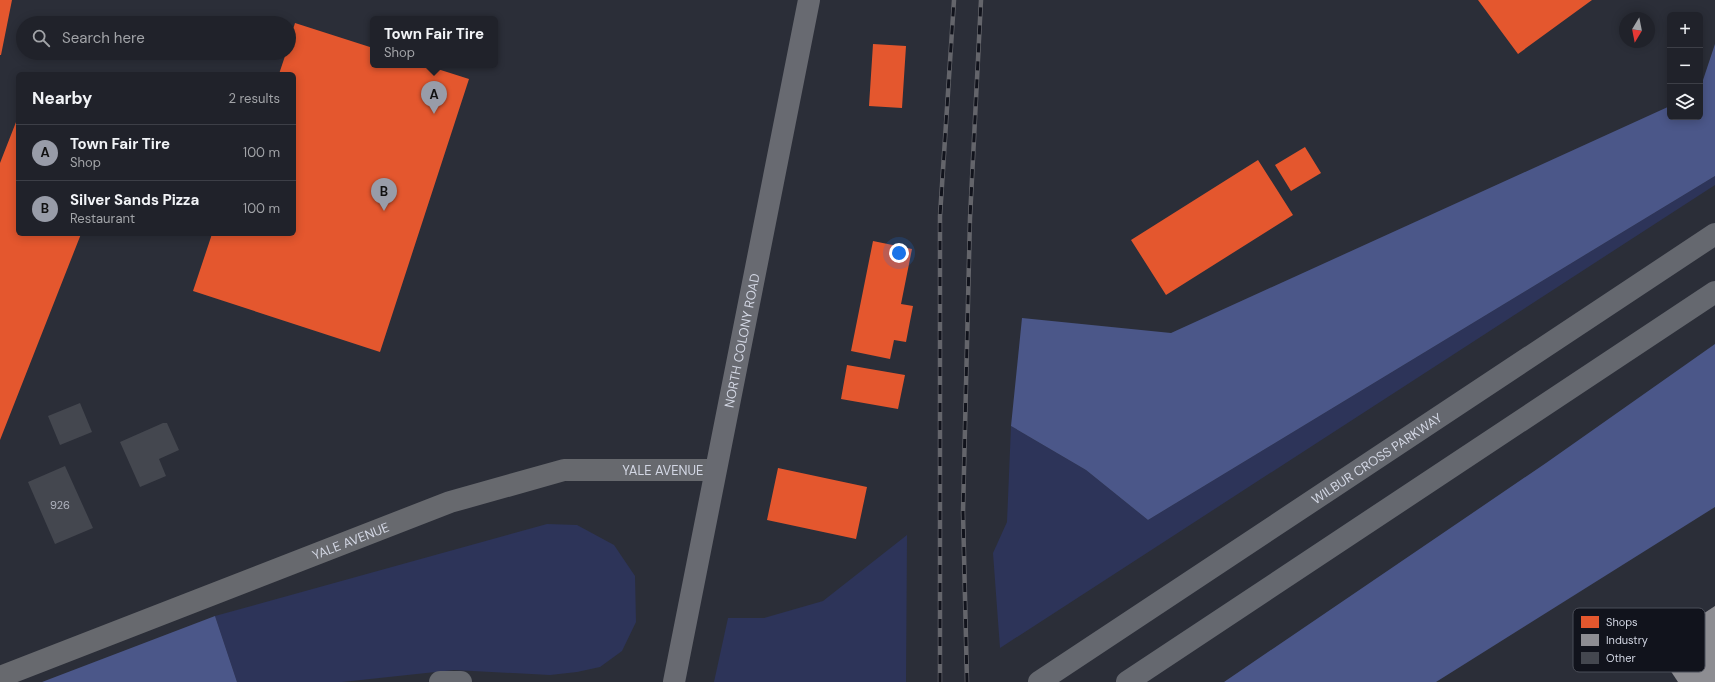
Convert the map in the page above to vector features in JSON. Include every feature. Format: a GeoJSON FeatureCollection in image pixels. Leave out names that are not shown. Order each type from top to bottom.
{"type":"FeatureCollection","features":[{"type":"Feature","properties":{"kind":"highway","name":"WILBUR CROSS PARKWAY"},"geometry":{"type":"LineString","coordinates":[[1039,682],[1715,234]]}},
{"type":"Feature","properties":{"kind":"highway"},"geometry":{"type":"LineString","coordinates":[[1127,682],[1715,292]]}},
{"type":"Feature","properties":{"kind":"highway"},"geometry":{"type":"LineString","coordinates":[[1148,682],[1274,584]]}},
{"type":"Feature","properties":{"kind":"highway"},"geometry":{"type":"LineString","coordinates":[[440,682],[461,682]]}},
{"type":"Feature","properties":{"kind":"main road","name":"NORTH COLONY ROAD"},"geometry":{"type":"LineString","coordinates":[[674,682],[809,0]]}},
{"type":"Feature","properties":{"kind":"street","name":"YALE AVENUE"},"geometry":{"type":"LineString","coordinates":[[0,677],[450,502],[564,470],[715,470]]}},
{"type":"Feature","properties":{"kind":"shaded area"},"geometry":{"type":"Polygon","coordinates":[[[1715,44],[1715,176],[1148,520],[1086,470],[1011,426],[1022,318],[1171,333],[1667,107],[1667,120],[1703,120],[1703,80],[1715,44]]]}},
{"type":"Feature","properties":{"kind":"shaded area"},"geometry":{"type":"Polygon","coordinates":[[[1715,176],[1715,185],[1000,648],[993,553],[1007,522],[1011,426],[1086,470],[1148,520],[1715,176]]]}},
{"type":"Feature","properties":{"kind":"shaded area"},"geometry":{"type":"Polygon","coordinates":[[[1715,344],[1715,507],[1436,682],[1224,682],[1546,463],[1715,344]]]}},
{"type":"Feature","properties":{"kind":"shaded area"},"geometry":{"type":"Polygon","coordinates":[[[547,524],[577,525],[614,545],[635,576],[636,622],[622,651],[600,667],[577,672],[550,675],[454,670],[342,682],[237,682],[215,616],[547,524]]]}},
{"type":"Feature","properties":{"kind":"shaded area"},"geometry":{"type":"Polygon","coordinates":[[[907,535],[906,682],[714,682],[728,618],[764,618],[823,601],[907,535]]]}},
{"type":"Feature","properties":{"kind":"shaded area"},"geometry":{"type":"Polygon","coordinates":[[[215,616],[237,682],[42,682],[215,616]]]}},
{"type":"Feature","properties":{"kind":"building: Shops"},"geometry":{"type":"Polygon","coordinates":[[[0,0],[12,0],[1,55],[0,55],[0,0]]]}},
{"type":"Feature","properties":{"kind":"building: Shops"},"geometry":{"type":"Polygon","coordinates":[[[1478,0],[1592,0],[1518,54],[1478,0]]]}},
{"type":"Feature","properties":{"kind":"building: Shops"},"geometry":{"type":"Polygon","coordinates":[[[296,23],[370,47],[370,68],[434,68],[469,79],[380,352],[193,291],[211,236],[296,236],[296,72],[280,72],[284,60],[296,60],[296,23]]]}},
{"type":"Feature","properties":{"kind":"building: Shops"},"geometry":{"type":"Polygon","coordinates":[[[873,44],[906,46],[902,108],[869,106],[873,44]]]}},
{"type":"Feature","properties":{"kind":"building: Shops"},"geometry":{"type":"Polygon","coordinates":[[[16,122],[16,236],[80,236],[0,440],[0,163],[16,122]]]}},
{"type":"Feature","properties":{"kind":"building: Shops"},"geometry":{"type":"Polygon","coordinates":[[[1305,147],[1321,173],[1291,191],[1275,165],[1305,147]]]}},
{"type":"Feature","properties":{"kind":"building: Shops"},"geometry":{"type":"Polygon","coordinates":[[[1258,160],[1293,215],[1166,295],[1131,240],[1258,160]]]}},
{"type":"Feature","properties":{"kind":"building: Shops"},"geometry":{"type":"Polygon","coordinates":[[[873,241],[912,249],[901,304],[913,306],[906,342],[894,340],[890,359],[851,351],[873,241]]]}},
{"type":"Feature","properties":{"kind":"building: Shops"},"geometry":{"type":"Polygon","coordinates":[[[847,365],[905,375],[898,409],[841,399],[847,365]]]}},
{"type":"Feature","properties":{"kind":"building: Shops"},"geometry":{"type":"Polygon","coordinates":[[[778,468],[867,487],[856,539],[767,520],[778,468]]]}},
{"type":"Feature","properties":{"kind":"building: Industry"},"geometry":{"type":"Polygon","coordinates":[[[1715,606],[1715,682],[1678,682],[1671,672],[1705,672],[1705,613],[1715,606]]]}},
{"type":"Feature","properties":{"kind":"building: Other"},"geometry":{"type":"Polygon","coordinates":[[[80,403],[92,432],[60,445],[48,416],[80,403]]]}},
{"type":"Feature","properties":{"kind":"building: Other"},"geometry":{"type":"Polygon","coordinates":[[[163,423],[167,423],[179,450],[159,459],[166,476],[140,487],[120,442],[163,423]]]}},
{"type":"Feature","properties":{"kind":"building: Other"},"geometry":{"type":"Polygon","coordinates":[[[65,466],[93,528],[55,544],[28,482],[65,466]]]}},
{"type":"Feature","properties":{"kind":"railway"},"geometry":{"type":"LineString","coordinates":[[940,682],[940,216],[954,0]]}},
{"type":"Feature","properties":{"kind":"railway"},"geometry":{"type":"LineString","coordinates":[[967,682],[963,512],[970,218],[981,0]]}},
{"type":"Feature","properties":{"kind":"place","name":"Town Fair Tire"},"geometry":{"type":"Point","coordinates":[434,114]}},
{"type":"Feature","properties":{"kind":"place","name":"Silver Sands Pizza"},"geometry":{"type":"Point","coordinates":[384,211]}}]}
